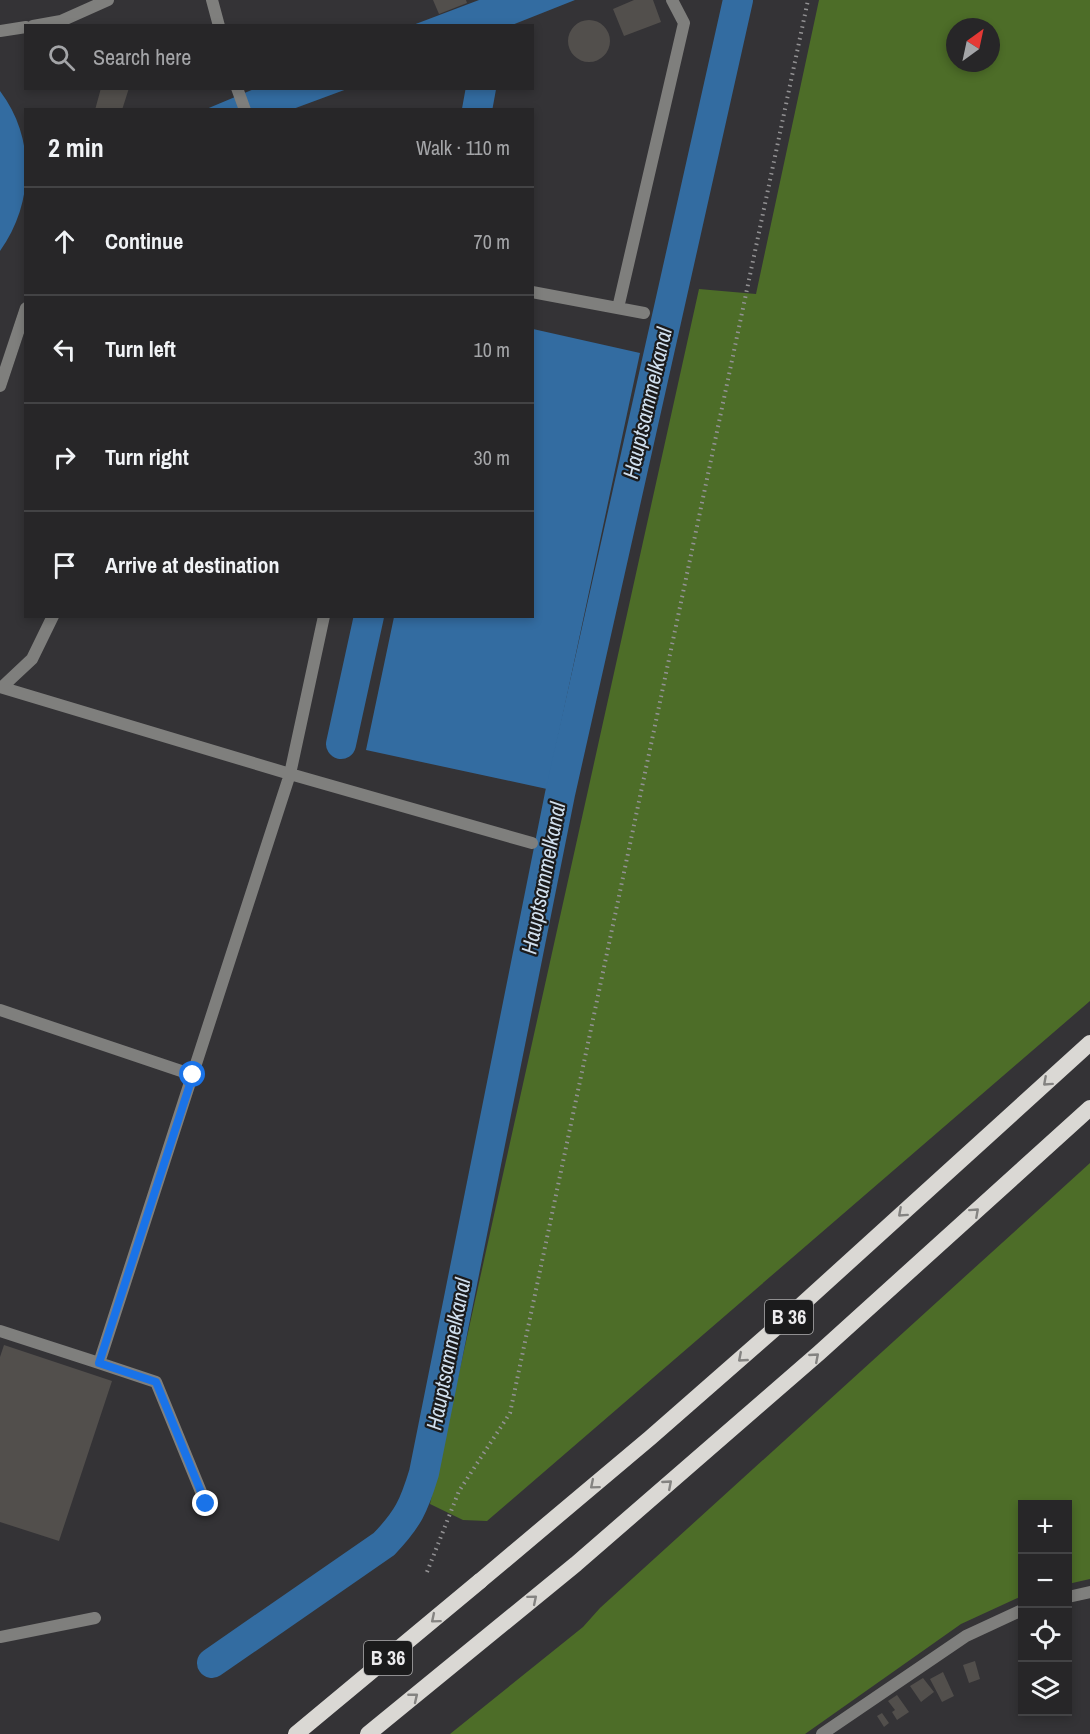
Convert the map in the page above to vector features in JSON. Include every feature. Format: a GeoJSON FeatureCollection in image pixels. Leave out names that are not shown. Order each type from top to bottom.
{"type":"FeatureCollection","features":[{"type":"Feature","properties":{"kind":"highway","name":"B 36"},"geometry":{"type":"LineString","coordinates":[[296,1734],[650,1438],[787,1318],[1090,1043]]}},
{"type":"Feature","properties":{"kind":"highway","name":"B 36"},"geometry":{"type":"LineString","coordinates":[[368,1734],[576,1564],[810,1361],[1090,1108]]}},
{"type":"Feature","properties":{"kind":"lane"},"geometry":{"type":"LineString","coordinates":[[44,24],[61,21],[108,0]]}},
{"type":"Feature","properties":{"kind":"lane"},"geometry":{"type":"LineString","coordinates":[[212,0],[218,24]]}},
{"type":"Feature","properties":{"kind":"lane"},"geometry":{"type":"LineString","coordinates":[[618,308],[684,23],[672,0]]}},
{"type":"Feature","properties":{"kind":"lane"},"geometry":{"type":"LineString","coordinates":[[0,31],[24,27]]}},
{"type":"Feature","properties":{"kind":"lane"},"geometry":{"type":"LineString","coordinates":[[238,90],[243,108]]}},
{"type":"Feature","properties":{"kind":"lane"},"geometry":{"type":"LineString","coordinates":[[534,292],[644,313]]}},
{"type":"Feature","properties":{"kind":"lane"},"geometry":{"type":"LineString","coordinates":[[0,386],[4,360],[24,313]]}},
{"type":"Feature","properties":{"kind":"lane"},"geometry":{"type":"LineString","coordinates":[[1,687],[32,659],[52,618]]}},
{"type":"Feature","properties":{"kind":"lane"},"geometry":{"type":"LineString","coordinates":[[99,1363],[290,774],[324,618]]}},
{"type":"Feature","properties":{"kind":"lane"},"geometry":{"type":"LineString","coordinates":[[1,687],[290,774],[532,843]]}},
{"type":"Feature","properties":{"kind":"lane"},"geometry":{"type":"LineString","coordinates":[[0,1010],[193,1075]]}},
{"type":"Feature","properties":{"kind":"lane"},"geometry":{"type":"LineString","coordinates":[[0,1331],[156,1382],[206,1504]]}},
{"type":"Feature","properties":{"kind":"lane"},"geometry":{"type":"LineString","coordinates":[[1072,1596],[1090,1592]]}},
{"type":"Feature","properties":{"kind":"lane"},"geometry":{"type":"LineString","coordinates":[[822,1734],[966,1635],[1018,1612]]}},
{"type":"Feature","properties":{"kind":"lane"},"geometry":{"type":"LineString","coordinates":[[0,1637],[95,1618]]}},
{"type":"Feature","properties":{"kind":"path"},"geometry":{"type":"LineString","coordinates":[[427,1572],[459,1491],[510,1413],[808,0]]}},
{"type":"Feature","properties":{"kind":"green space"},"geometry":{"type":"Polygon","coordinates":[[[819,0],[1090,0],[1090,1001],[487,1521],[463,1520],[430,1504],[699,289],[756,294],[819,0]]]}},
{"type":"Feature","properties":{"kind":"green space"},"geometry":{"type":"Polygon","coordinates":[[[1090,1163],[1090,1579],[1072,1583],[1072,1500],[1018,1500],[1018,1598],[961,1624],[805,1734],[450,1734],[583,1627],[600,1608],[1090,1163]]]}},
{"type":"Feature","properties":{"kind":"water"},"geometry":{"type":"Polygon","coordinates":[[[479,0],[575,0],[515,24],[416,24],[479,0]]]}},
{"type":"Feature","properties":{"kind":"water"},"geometry":{"type":"Polygon","coordinates":[[[252,90],[344,90],[296,108],[209,108],[252,90]]]}},
{"type":"Feature","properties":{"kind":"water"},"geometry":{"type":"Polygon","coordinates":[[[0,91],[12,109],[24,146],[24,192],[11,233],[0,251],[0,91]]]}},
{"type":"Feature","properties":{"kind":"water"},"geometry":{"type":"Polygon","coordinates":[[[534,329],[640,353],[547,789],[366,750],[394,618],[534,618],[534,329]]]}},
{"type":"Feature","properties":{"kind":"building"},"geometry":{"type":"Polygon","coordinates":[[[433,0],[466,0],[467,3],[439,14],[433,0]]]}},
{"type":"Feature","properties":{"kind":"building"},"geometry":{"type":"Polygon","coordinates":[[[634,0],[653,0],[661,22],[624,36],[613,9],[634,0]]]}},
{"type":"Feature","properties":{"kind":"building"},"geometry":{"type":"Polygon","coordinates":[[[589,20],[597,21],[604,26],[609,33],[609,49],[604,56],[597,61],[589,62],[581,61],[574,56],[569,49],[568,41],[569,33],[574,26],[581,21],[589,20]]]}},
{"type":"Feature","properties":{"kind":"building"},"geometry":{"type":"Polygon","coordinates":[[[100,90],[128,90],[123,108],[96,108],[100,90]]]}},
{"type":"Feature","properties":{"kind":"building"},"geometry":{"type":"Polygon","coordinates":[[[4,1345],[112,1381],[59,1541],[0,1522],[0,1357],[4,1345]]]}},
{"type":"Feature","properties":{"kind":"building"},"geometry":{"type":"Polygon","coordinates":[[[975,1661],[980,1679],[969,1683],[963,1665],[975,1661]]]}},
{"type":"Feature","properties":{"kind":"building"},"geometry":{"type":"Polygon","coordinates":[[[943,1672],[954,1696],[942,1702],[930,1679],[943,1672]]]}},
{"type":"Feature","properties":{"kind":"building"},"geometry":{"type":"Polygon","coordinates":[[[923,1678],[934,1692],[921,1702],[910,1686],[923,1678]]]}},
{"type":"Feature","properties":{"kind":"building"},"geometry":{"type":"Polygon","coordinates":[[[897,1695],[909,1712],[897,1720],[892,1712],[895,1710],[888,1701],[897,1695]]]}},
{"type":"Feature","properties":{"kind":"building"},"geometry":{"type":"Polygon","coordinates":[[[882,1713],[889,1723],[884,1727],[877,1716],[882,1713]]]}},
{"type":"Feature","properties":{"kind":"waterway","name":"Hauptsammelkanal"},"geometry":{"type":"LineString","coordinates":[[212,1663],[384,1544],[405,1519],[424,1473],[560,794],[738,0]]}},
{"type":"Feature","properties":{"kind":"waterway"},"geometry":{"type":"LineString","coordinates":[[477,108],[481,90]]}},
{"type":"Feature","properties":{"kind":"waterway"},"geometry":{"type":"LineString","coordinates":[[341,744],[369,618]]}},
{"type":"Feature","properties":{"kind":"route"},"geometry":{"type":"LineString","coordinates":[[193,1075],[99,1363],[156,1382],[206,1504]]}}]}
